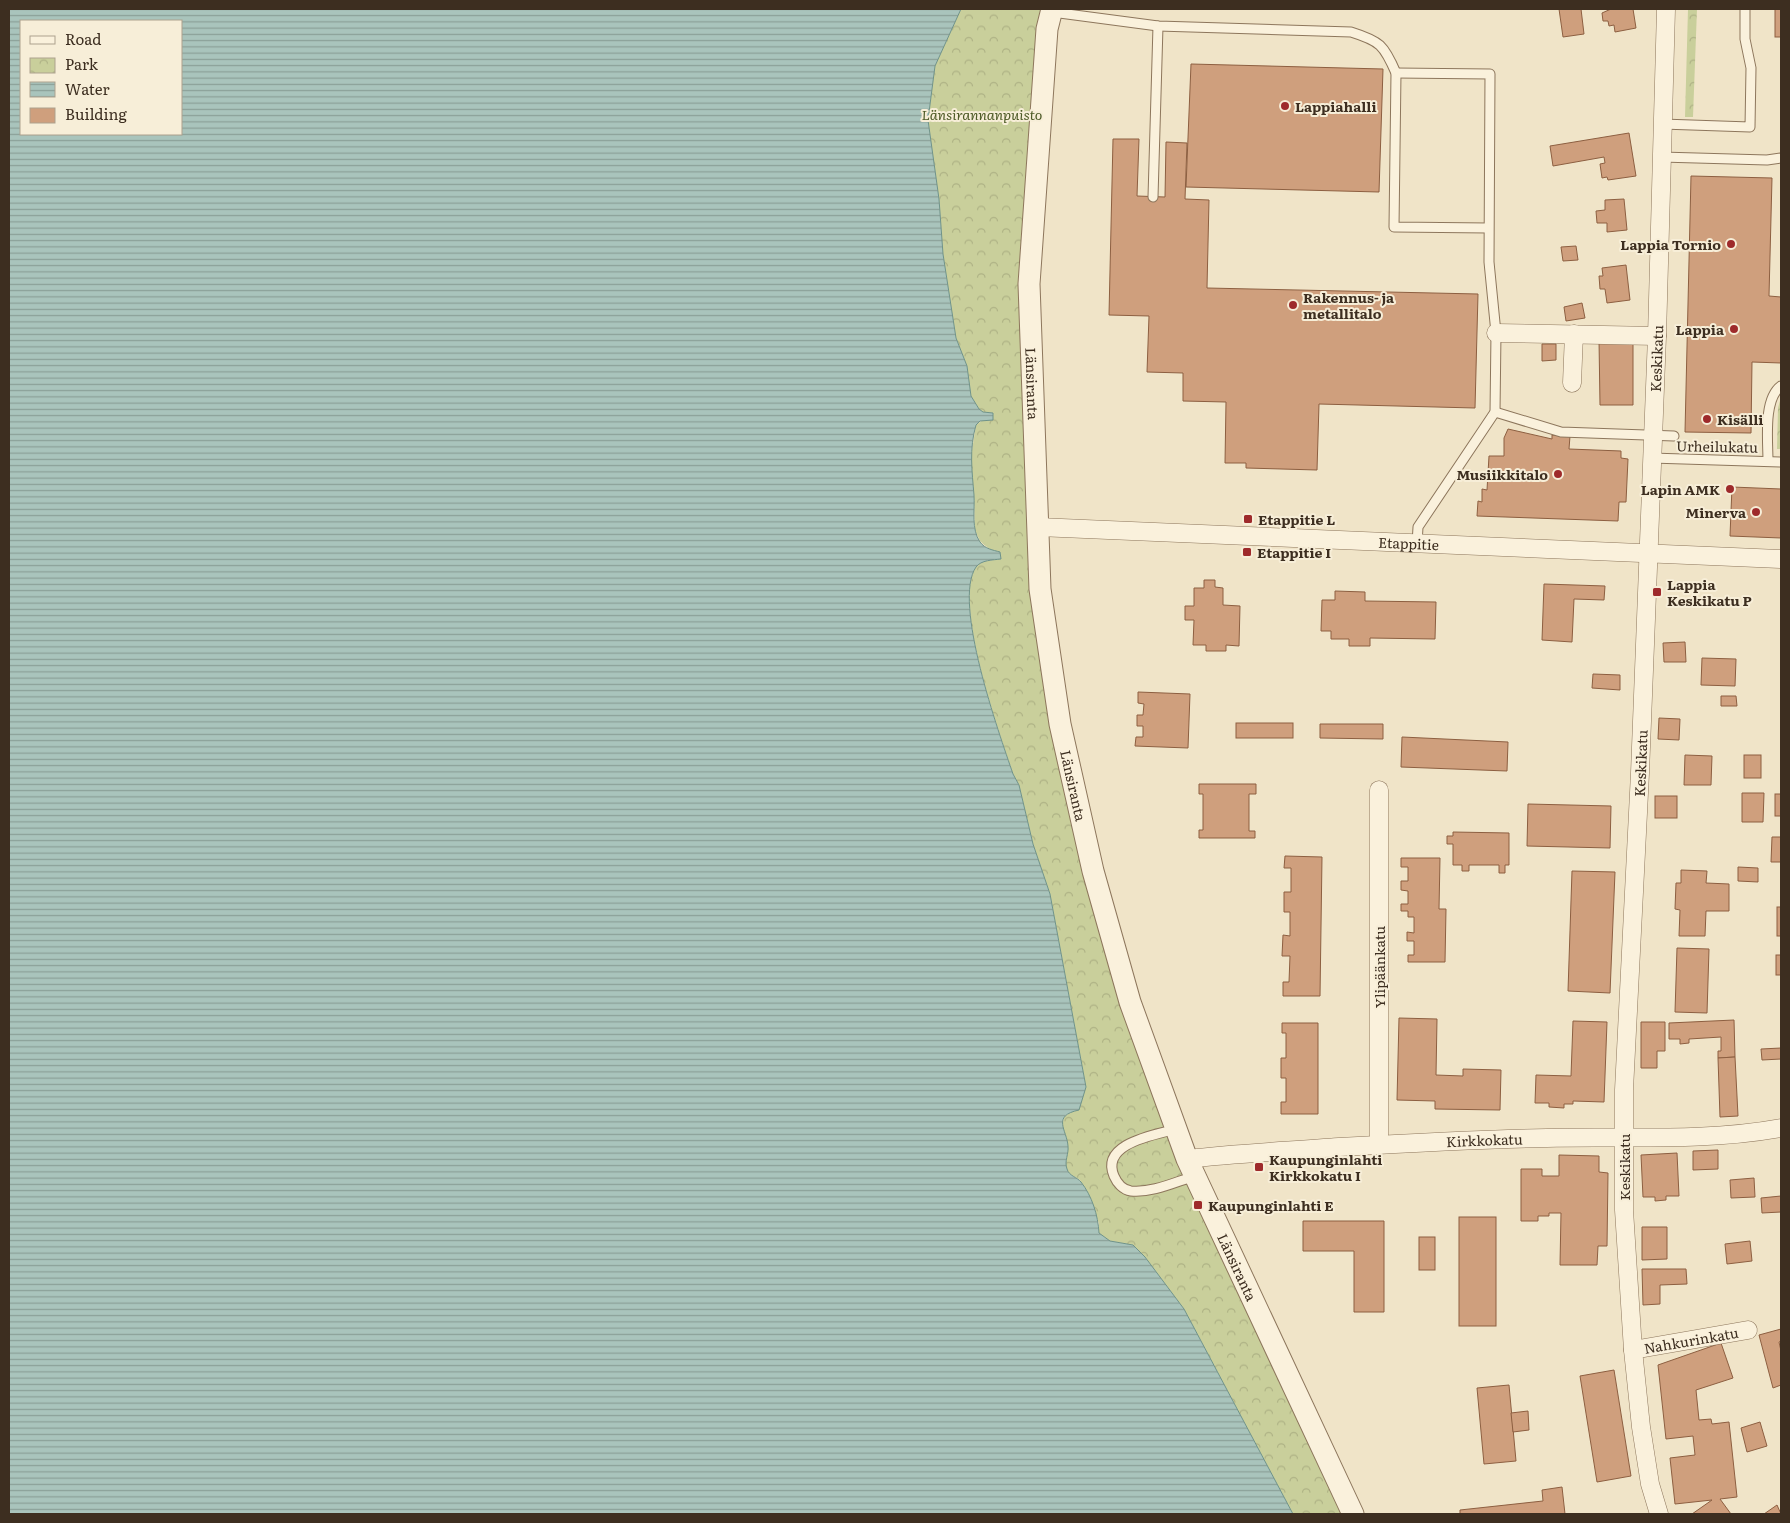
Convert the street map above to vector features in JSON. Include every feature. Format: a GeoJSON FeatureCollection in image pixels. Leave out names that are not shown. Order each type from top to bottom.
{"type":"FeatureCollection","features":[{"type":"Feature","properties":{"kind":"street","name":"Keskikatu"},"geometry":{"type":"LineString","coordinates":[[1659,1514],[1650,1484],[1632,1350],[1624,1210],[1624,1090],[1640,773],[1657,336],[1666,9]]}},
{"type":"Feature","properties":{"kind":"street","name":"Länsiranta"},"geometry":{"type":"LineString","coordinates":[[1052,10],[1047,29],[1028,284],[1040,589],[1060,724],[1093,872],[1130,1002],[1176,1129],[1353,1514]]}},
{"type":"Feature","properties":{"kind":"street"},"geometry":{"type":"LineString","coordinates":[[1496,332],[1657,336]]}},
{"type":"Feature","properties":{"kind":"street"},"geometry":{"type":"LineString","coordinates":[[1572,383],[1574,334]]}},
{"type":"Feature","properties":{"kind":"street","name":"Etappitie"},"geometry":{"type":"LineString","coordinates":[[1038,527],[1648,555],[1781,559]]}},
{"type":"Feature","properties":{"kind":"street","name":"Ylipäänkatu"},"geometry":{"type":"LineString","coordinates":[[1379,790],[1379,1145]]}},
{"type":"Feature","properties":{"kind":"street","name":"Kirkkokatu"},"geometry":{"type":"LineString","coordinates":[[1192,1167],[1220,1155],[1379,1145],[1546,1138],[1624,1138],[1746,1134],[1781,1128]]}},
{"type":"Feature","properties":{"kind":"street","name":"Nahkurinkatu"},"geometry":{"type":"LineString","coordinates":[[1632,1350],[1748,1330]]}},
{"type":"Feature","properties":{"kind":"lane"},"geometry":{"type":"LineString","coordinates":[[1662,124],[1750,126],[1752,68],[1745,39],[1745,9]]}},
{"type":"Feature","properties":{"kind":"lane"},"geometry":{"type":"LineString","coordinates":[[1052,10],[1158,26],[1351,32],[1372,39],[1386,52],[1396,73],[1394,227],[1488,228]]}},
{"type":"Feature","properties":{"kind":"lane"},"geometry":{"type":"LineString","coordinates":[[1153,196],[1158,26]]}},
{"type":"Feature","properties":{"kind":"lane"},"geometry":{"type":"LineString","coordinates":[[1396,73],[1490,74],[1488,228],[1489,262],[1496,332],[1495,412],[1418,527],[1417,544]]}},
{"type":"Feature","properties":{"kind":"lane"},"geometry":{"type":"LineString","coordinates":[[1661,157],[1767,160],[1781,158]]}},
{"type":"Feature","properties":{"kind":"lane"},"geometry":{"type":"LineString","coordinates":[[1768,461],[1769,407],[1772,395],[1781,386]]}},
{"type":"Feature","properties":{"kind":"lane"},"geometry":{"type":"LineString","coordinates":[[1495,412],[1561,432],[1674,436]]}},
{"type":"Feature","properties":{"kind":"lane","name":"Urheilukatu"},"geometry":{"type":"LineString","coordinates":[[1651,458],[1781,462]]}},
{"type":"Feature","properties":{"kind":"lane"},"geometry":{"type":"LineString","coordinates":[[1176,1129],[1123,1146],[1115,1154],[1112,1164],[1113,1175],[1119,1185],[1130,1191],[1151,1190],[1192,1167]]}},
{"type":"Feature","properties":{"kind":"green space","name":"Länsirannanpuisto"},"geometry":{"type":"Polygon","coordinates":[[[961,9],[1048,9],[1043,28],[1034,588],[1123,1000],[1346,1514],[1293,1514],[1184,1309],[1145,1257],[1133,1245],[1110,1241],[1099,1233],[1099,1223],[1080,1180],[1068,1173],[1066,1167],[1065,1159],[1068,1147],[1062,1127],[1064,1117],[1071,1112],[1086,1087],[1050,894],[1033,844],[1019,785],[1013,774],[989,700],[974,637],[970,608],[970,584],[976,567],[984,561],[1001,559],[980,541],[975,530],[974,495],[970,463],[976,425],[992,413],[983,412],[979,409],[971,396],[967,366],[956,338],[943,254],[939,199],[928,120],[935,66],[961,9]]]}},
{"type":"Feature","properties":{"kind":"green space"},"geometry":{"type":"Polygon","coordinates":[[[1688,9],[1697,9],[1693,117],[1685,117],[1688,9]]]}},
{"type":"Feature","properties":{"kind":"green space"},"geometry":{"type":"Polygon","coordinates":[[[1781,397],[1781,449],[1777,449],[1778,408],[1781,397]]]}},
{"type":"Feature","properties":{"kind":"water"},"geometry":{"type":"Polygon","coordinates":[[[9,9],[961,9],[935,66],[928,120],[939,199],[943,254],[956,338],[967,366],[971,396],[979,409],[983,412],[993,413],[993,420],[980,421],[976,425],[972,443],[974,519],[975,531],[980,542],[987,548],[1000,552],[1001,559],[984,562],[976,567],[970,584],[970,608],[973,637],[980,668],[1013,774],[1019,785],[1033,844],[1050,894],[1086,1087],[1079,1110],[1065,1116],[1063,1120],[1068,1146],[1066,1166],[1069,1173],[1081,1182],[1088,1193],[1096,1213],[1099,1233],[1110,1241],[1133,1245],[1145,1257],[1184,1309],[1293,1514],[9,1514],[9,9]]]}},
{"type":"Feature","properties":{"kind":"building"},"geometry":{"type":"Polygon","coordinates":[[[1559,9],[1581,9],[1584,34],[1563,37],[1559,9]]]}},
{"type":"Feature","properties":{"kind":"building"},"geometry":{"type":"Polygon","coordinates":[[[1611,9],[1633,9],[1636,28],[1615,32],[1614,25],[1609,26],[1608,21],[1603,21],[1602,13],[1611,9]]]}},
{"type":"Feature","properties":{"kind":"building"},"geometry":{"type":"Polygon","coordinates":[[[1775,9],[1781,9],[1781,37],[1775,37],[1775,9]]]}},
{"type":"Feature","properties":{"kind":"building","name":"Lappiahalli"},"geometry":{"type":"Polygon","coordinates":[[[1191,64],[1383,69],[1379,192],[1186,187],[1191,64]]]}},
{"type":"Feature","properties":{"kind":"building"},"geometry":{"type":"Polygon","coordinates":[[[1629,133],[1636,176],[1608,180],[1607,177],[1602,178],[1600,164],[1605,163],[1604,157],[1553,166],[1550,146],[1629,133]]]}},
{"type":"Feature","properties":{"kind":"building","name":"Rakennus- ja metallitalo"},"geometry":{"type":"Polygon","coordinates":[[[1113,139],[1139,139],[1137,196],[1165,197],[1166,142],[1187,143],[1185,199],[1209,200],[1207,288],[1478,294],[1475,408],[1319,404],[1317,470],[1246,468],[1246,463],[1225,463],[1226,402],[1183,401],[1183,373],[1147,372],[1149,316],[1109,315],[1113,139]]]}},
{"type":"Feature","properties":{"kind":"building","name":"Lappia"},"geometry":{"type":"Polygon","coordinates":[[[1691,176],[1772,178],[1769,296],[1781,297],[1781,363],[1752,362],[1751,433],[1685,432],[1691,176]]]}},
{"type":"Feature","properties":{"kind":"building"},"geometry":{"type":"Polygon","coordinates":[[[1624,199],[1627,230],[1607,232],[1607,223],[1597,223],[1596,211],[1605,210],[1605,200],[1624,199]]]}},
{"type":"Feature","properties":{"kind":"building"},"geometry":{"type":"Polygon","coordinates":[[[1576,246],[1578,260],[1563,261],[1561,247],[1576,246]]]}},
{"type":"Feature","properties":{"kind":"building"},"geometry":{"type":"Polygon","coordinates":[[[1626,265],[1630,300],[1607,303],[1605,289],[1600,289],[1599,276],[1603,276],[1602,268],[1626,265]]]}},
{"type":"Feature","properties":{"kind":"building"},"geometry":{"type":"Polygon","coordinates":[[[1582,303],[1585,318],[1566,321],[1564,307],[1582,303]]]}},
{"type":"Feature","properties":{"kind":"building"},"geometry":{"type":"Polygon","coordinates":[[[1599,340],[1633,340],[1633,405],[1600,405],[1599,340]]]}},
{"type":"Feature","properties":{"kind":"building"},"geometry":{"type":"Polygon","coordinates":[[[1542,344],[1556,344],[1556,360],[1542,361],[1542,344]]]}},
{"type":"Feature","properties":{"kind":"building","name":"Musiikkitalo"},"geometry":{"type":"Polygon","coordinates":[[[1508,429],[1552,439],[1552,435],[1570,436],[1569,449],[1621,451],[1621,458],[1628,459],[1626,502],[1619,502],[1618,521],[1477,516],[1478,501],[1482,502],[1482,489],[1487,490],[1489,456],[1504,456],[1504,438],[1508,429]]]}},
{"type":"Feature","properties":{"kind":"building","name":"Minerva"},"geometry":{"type":"Polygon","coordinates":[[[1732,487],[1781,489],[1781,538],[1730,536],[1732,487]]]}},
{"type":"Feature","properties":{"kind":"building"},"geometry":{"type":"Polygon","coordinates":[[[1204,580],[1215,580],[1215,587],[1223,588],[1223,605],[1240,606],[1239,646],[1226,645],[1226,651],[1206,651],[1206,645],[1193,645],[1194,620],[1185,620],[1185,606],[1194,606],[1194,588],[1204,588],[1204,580]]]}},
{"type":"Feature","properties":{"kind":"building"},"geometry":{"type":"Polygon","coordinates":[[[1544,584],[1605,586],[1604,600],[1574,599],[1572,642],[1542,640],[1544,584]]]}},
{"type":"Feature","properties":{"kind":"building"},"geometry":{"type":"Polygon","coordinates":[[[1335,591],[1365,592],[1365,601],[1436,602],[1435,639],[1370,638],[1370,646],[1349,646],[1349,639],[1331,639],[1331,631],[1321,631],[1322,600],[1335,600],[1335,591]]]}},
{"type":"Feature","properties":{"kind":"building"},"geometry":{"type":"Polygon","coordinates":[[[1685,642],[1686,662],[1664,662],[1663,643],[1685,642]]]}},
{"type":"Feature","properties":{"kind":"building"},"geometry":{"type":"Polygon","coordinates":[[[1702,658],[1736,659],[1735,686],[1701,685],[1702,658]]]}},
{"type":"Feature","properties":{"kind":"building"},"geometry":{"type":"Polygon","coordinates":[[[1593,674],[1620,675],[1620,690],[1592,688],[1593,674]]]}},
{"type":"Feature","properties":{"kind":"building"},"geometry":{"type":"Polygon","coordinates":[[[1138,692],[1190,694],[1188,748],[1135,746],[1136,737],[1143,737],[1143,726],[1137,726],[1137,715],[1143,715],[1144,704],[1138,703],[1138,692]]]}},
{"type":"Feature","properties":{"kind":"building"},"geometry":{"type":"Polygon","coordinates":[[[1721,696],[1736,696],[1737,706],[1721,706],[1721,696]]]}},
{"type":"Feature","properties":{"kind":"building"},"geometry":{"type":"Polygon","coordinates":[[[1659,718],[1680,719],[1679,740],[1658,739],[1659,718]]]}},
{"type":"Feature","properties":{"kind":"building"},"geometry":{"type":"Polygon","coordinates":[[[1236,723],[1293,723],[1293,738],[1236,738],[1236,723]]]}},
{"type":"Feature","properties":{"kind":"building"},"geometry":{"type":"Polygon","coordinates":[[[1320,724],[1383,724],[1383,739],[1320,738],[1320,724]]]}},
{"type":"Feature","properties":{"kind":"building"},"geometry":{"type":"Polygon","coordinates":[[[1402,737],[1508,742],[1507,771],[1401,767],[1402,737]]]}},
{"type":"Feature","properties":{"kind":"building"},"geometry":{"type":"Polygon","coordinates":[[[1685,755],[1712,756],[1711,785],[1684,785],[1685,755]]]}},
{"type":"Feature","properties":{"kind":"building"},"geometry":{"type":"Polygon","coordinates":[[[1744,755],[1761,755],[1761,778],[1744,778],[1744,755]]]}},
{"type":"Feature","properties":{"kind":"building"},"geometry":{"type":"Polygon","coordinates":[[[1199,784],[1256,784],[1256,794],[1249,794],[1249,831],[1255,831],[1255,838],[1199,838],[1199,830],[1203,830],[1203,794],[1199,794],[1199,784]]]}},
{"type":"Feature","properties":{"kind":"building"},"geometry":{"type":"Polygon","coordinates":[[[1742,793],[1764,793],[1763,822],[1742,822],[1742,793]]]}},
{"type":"Feature","properties":{"kind":"building"},"geometry":{"type":"Polygon","coordinates":[[[1775,794],[1781,794],[1781,816],[1775,816],[1775,794]]]}},
{"type":"Feature","properties":{"kind":"building"},"geometry":{"type":"Polygon","coordinates":[[[1655,796],[1677,796],[1677,818],[1655,818],[1655,796]]]}},
{"type":"Feature","properties":{"kind":"building"},"geometry":{"type":"Polygon","coordinates":[[[1528,804],[1611,806],[1610,848],[1527,846],[1528,804]]]}},
{"type":"Feature","properties":{"kind":"building"},"geometry":{"type":"Polygon","coordinates":[[[1453,832],[1509,833],[1509,865],[1505,865],[1505,873],[1499,873],[1499,865],[1469,865],[1469,871],[1462,871],[1462,865],[1453,865],[1453,844],[1447,844],[1447,836],[1453,836],[1453,832]]]}},
{"type":"Feature","properties":{"kind":"building"},"geometry":{"type":"Polygon","coordinates":[[[1772,837],[1781,837],[1781,862],[1771,862],[1772,837]]]}},
{"type":"Feature","properties":{"kind":"building"},"geometry":{"type":"Polygon","coordinates":[[[1285,856],[1322,857],[1320,996],[1283,996],[1283,982],[1289,982],[1290,956],[1282,956],[1283,935],[1290,936],[1290,912],[1284,912],[1284,892],[1291,892],[1291,868],[1284,868],[1285,856]]]}},
{"type":"Feature","properties":{"kind":"building"},"geometry":{"type":"Polygon","coordinates":[[[1401,858],[1440,858],[1439,909],[1446,909],[1445,962],[1408,962],[1408,955],[1414,955],[1414,941],[1407,941],[1407,932],[1414,933],[1414,917],[1408,917],[1408,911],[1401,911],[1401,904],[1408,904],[1408,891],[1401,890],[1401,881],[1408,881],[1408,867],[1401,867],[1401,858]]]}},
{"type":"Feature","properties":{"kind":"building"},"geometry":{"type":"Polygon","coordinates":[[[1738,867],[1758,868],[1758,882],[1738,881],[1738,867]]]}},
{"type":"Feature","properties":{"kind":"building"},"geometry":{"type":"Polygon","coordinates":[[[1681,870],[1707,871],[1706,883],[1729,884],[1729,911],[1706,911],[1705,936],[1679,936],[1680,910],[1675,909],[1676,883],[1681,883],[1681,870]]]}},
{"type":"Feature","properties":{"kind":"building"},"geometry":{"type":"Polygon","coordinates":[[[1572,871],[1615,872],[1610,993],[1568,991],[1572,871]]]}},
{"type":"Feature","properties":{"kind":"building"},"geometry":{"type":"Polygon","coordinates":[[[1777,907],[1781,907],[1781,936],[1777,936],[1777,907]]]}},
{"type":"Feature","properties":{"kind":"building"},"geometry":{"type":"Polygon","coordinates":[[[1677,948],[1709,949],[1707,1013],[1675,1012],[1677,948]]]}},
{"type":"Feature","properties":{"kind":"building"},"geometry":{"type":"Polygon","coordinates":[[[1776,955],[1781,955],[1781,975],[1776,975],[1776,955]]]}},
{"type":"Feature","properties":{"kind":"building"},"geometry":{"type":"Polygon","coordinates":[[[1399,1018],[1437,1019],[1436,1075],[1463,1076],[1463,1069],[1501,1070],[1500,1110],[1435,1109],[1435,1101],[1397,1100],[1399,1018]]]}},
{"type":"Feature","properties":{"kind":"building"},"geometry":{"type":"Polygon","coordinates":[[[1734,1020],[1735,1057],[1718,1058],[1718,1051],[1721,1051],[1721,1037],[1689,1039],[1689,1043],[1680,1044],[1680,1039],[1669,1039],[1669,1023],[1734,1020]]]}},
{"type":"Feature","properties":{"kind":"building"},"geometry":{"type":"Polygon","coordinates":[[[1573,1021],[1607,1022],[1604,1102],[1573,1101],[1573,1104],[1564,1104],[1564,1108],[1549,1107],[1549,1103],[1535,1103],[1536,1075],[1571,1076],[1573,1021]]]}},
{"type":"Feature","properties":{"kind":"building"},"geometry":{"type":"Polygon","coordinates":[[[1641,1022],[1665,1022],[1665,1051],[1657,1051],[1657,1068],[1641,1068],[1641,1022]]]}},
{"type":"Feature","properties":{"kind":"building"},"geometry":{"type":"Polygon","coordinates":[[[1282,1023],[1318,1023],[1318,1114],[1281,1114],[1281,1102],[1286,1102],[1286,1078],[1281,1078],[1281,1058],[1286,1058],[1286,1033],[1282,1033],[1282,1023]]]}},
{"type":"Feature","properties":{"kind":"building"},"geometry":{"type":"Polygon","coordinates":[[[1781,1048],[1781,1059],[1762,1060],[1761,1049],[1781,1048]]]}},
{"type":"Feature","properties":{"kind":"building"},"geometry":{"type":"Polygon","coordinates":[[[1735,1057],[1738,1116],[1720,1117],[1718,1058],[1735,1057]]]}},
{"type":"Feature","properties":{"kind":"building"},"geometry":{"type":"Polygon","coordinates":[[[1718,1150],[1718,1169],[1693,1170],[1693,1151],[1718,1150]]]}},
{"type":"Feature","properties":{"kind":"building"},"geometry":{"type":"Polygon","coordinates":[[[1677,1153],[1679,1196],[1666,1196],[1666,1200],[1655,1201],[1655,1197],[1643,1197],[1641,1155],[1677,1153]]]}},
{"type":"Feature","properties":{"kind":"building"},"geometry":{"type":"Polygon","coordinates":[[[1559,1155],[1599,1156],[1599,1172],[1608,1173],[1607,1246],[1598,1246],[1597,1265],[1560,1265],[1561,1213],[1549,1213],[1549,1216],[1538,1216],[1538,1221],[1521,1221],[1521,1169],[1542,1169],[1542,1176],[1559,1176],[1559,1155]]]}},
{"type":"Feature","properties":{"kind":"building"},"geometry":{"type":"Polygon","coordinates":[[[1754,1178],[1755,1197],[1731,1198],[1730,1180],[1754,1178]]]}},
{"type":"Feature","properties":{"kind":"building"},"geometry":{"type":"Polygon","coordinates":[[[1781,1196],[1781,1212],[1762,1213],[1761,1198],[1781,1196]]]}},
{"type":"Feature","properties":{"kind":"building"},"geometry":{"type":"Polygon","coordinates":[[[1459,1217],[1496,1217],[1496,1326],[1459,1326],[1459,1217]]]}},
{"type":"Feature","properties":{"kind":"building"},"geometry":{"type":"Polygon","coordinates":[[[1303,1221],[1384,1221],[1384,1312],[1354,1312],[1354,1251],[1303,1251],[1303,1221]]]}},
{"type":"Feature","properties":{"kind":"building"},"geometry":{"type":"Polygon","coordinates":[[[1642,1227],[1667,1227],[1667,1259],[1642,1260],[1642,1227]]]}},
{"type":"Feature","properties":{"kind":"building"},"geometry":{"type":"Polygon","coordinates":[[[1419,1237],[1435,1237],[1435,1270],[1419,1270],[1419,1237]]]}},
{"type":"Feature","properties":{"kind":"building"},"geometry":{"type":"Polygon","coordinates":[[[1750,1241],[1752,1261],[1727,1264],[1725,1244],[1750,1241]]]}},
{"type":"Feature","properties":{"kind":"building"},"geometry":{"type":"Polygon","coordinates":[[[1642,1269],[1686,1269],[1687,1284],[1660,1285],[1660,1304],[1643,1305],[1642,1269]]]}},
{"type":"Feature","properties":{"kind":"building"},"geometry":{"type":"Polygon","coordinates":[[[1781,1329],[1781,1341],[1779,1342],[1781,1351],[1781,1385],[1773,1388],[1759,1335],[1781,1329]]]}},
{"type":"Feature","properties":{"kind":"building"},"geometry":{"type":"Polygon","coordinates":[[[1721,1343],[1733,1378],[1696,1390],[1699,1420],[1711,1419],[1712,1424],[1729,1422],[1737,1497],[1720,1499],[1731,1514],[1692,1514],[1712,1500],[1675,1504],[1670,1458],[1695,1455],[1693,1436],[1666,1439],[1658,1365],[1721,1343]]]}},
{"type":"Feature","properties":{"kind":"building"},"geometry":{"type":"Polygon","coordinates":[[[1614,1370],[1631,1476],[1597,1482],[1580,1376],[1614,1370]]]}},
{"type":"Feature","properties":{"kind":"building"},"geometry":{"type":"Polygon","coordinates":[[[1509,1385],[1516,1461],[1484,1464],[1477,1388],[1509,1385]]]}},
{"type":"Feature","properties":{"kind":"building"},"geometry":{"type":"Polygon","coordinates":[[[1528,1411],[1529,1430],[1513,1432],[1511,1413],[1528,1411]]]}},
{"type":"Feature","properties":{"kind":"building"},"geometry":{"type":"Polygon","coordinates":[[[1760,1422],[1767,1446],[1747,1452],[1741,1428],[1760,1422]]]}},
{"type":"Feature","properties":{"kind":"building"},"geometry":{"type":"Polygon","coordinates":[[[1562,1487],[1565,1514],[1460,1514],[1460,1510],[1543,1501],[1542,1490],[1562,1487]]]}},
{"type":"Feature","properties":{"kind":"building"},"geometry":{"type":"Polygon","coordinates":[[[1777,1505],[1781,1514],[1764,1514],[1777,1505]]]}},
{"type":"Feature","properties":{"kind":"place","name":"Lappiahalli"},"geometry":{"type":"Point","coordinates":[1285,106]}},
{"type":"Feature","properties":{"kind":"place","name":"Lappia Tornio"},"geometry":{"type":"Point","coordinates":[1731,244]}},
{"type":"Feature","properties":{"kind":"place","name":"Rakennus- ja metallitalo"},"geometry":{"type":"Point","coordinates":[1293,305]}},
{"type":"Feature","properties":{"kind":"place","name":"Lappia"},"geometry":{"type":"Point","coordinates":[1734,329]}},
{"type":"Feature","properties":{"kind":"place","name":"Kisälli"},"geometry":{"type":"Point","coordinates":[1707,419]}},
{"type":"Feature","properties":{"kind":"place","name":"Musiikkitalo"},"geometry":{"type":"Point","coordinates":[1558,474]}},
{"type":"Feature","properties":{"kind":"place","name":"Lapin AMK"},"geometry":{"type":"Point","coordinates":[1730,489]}},
{"type":"Feature","properties":{"kind":"place","name":"Minerva"},"geometry":{"type":"Point","coordinates":[1756,512]}},
{"type":"Feature","properties":{"kind":"place","name":"Etappitie L"},"geometry":{"type":"Point","coordinates":[1248,519]}},
{"type":"Feature","properties":{"kind":"place","name":"Etappitie I"},"geometry":{"type":"Point","coordinates":[1247,552]}},
{"type":"Feature","properties":{"kind":"place","name":"Lappia Keskikatu P"},"geometry":{"type":"Point","coordinates":[1657,592]}},
{"type":"Feature","properties":{"kind":"place","name":"Kaupunginlahti Kirkkokatu I"},"geometry":{"type":"Point","coordinates":[1259,1167]}},
{"type":"Feature","properties":{"kind":"place","name":"Kaupunginlahti E"},"geometry":{"type":"Point","coordinates":[1198,1205]}}]}
